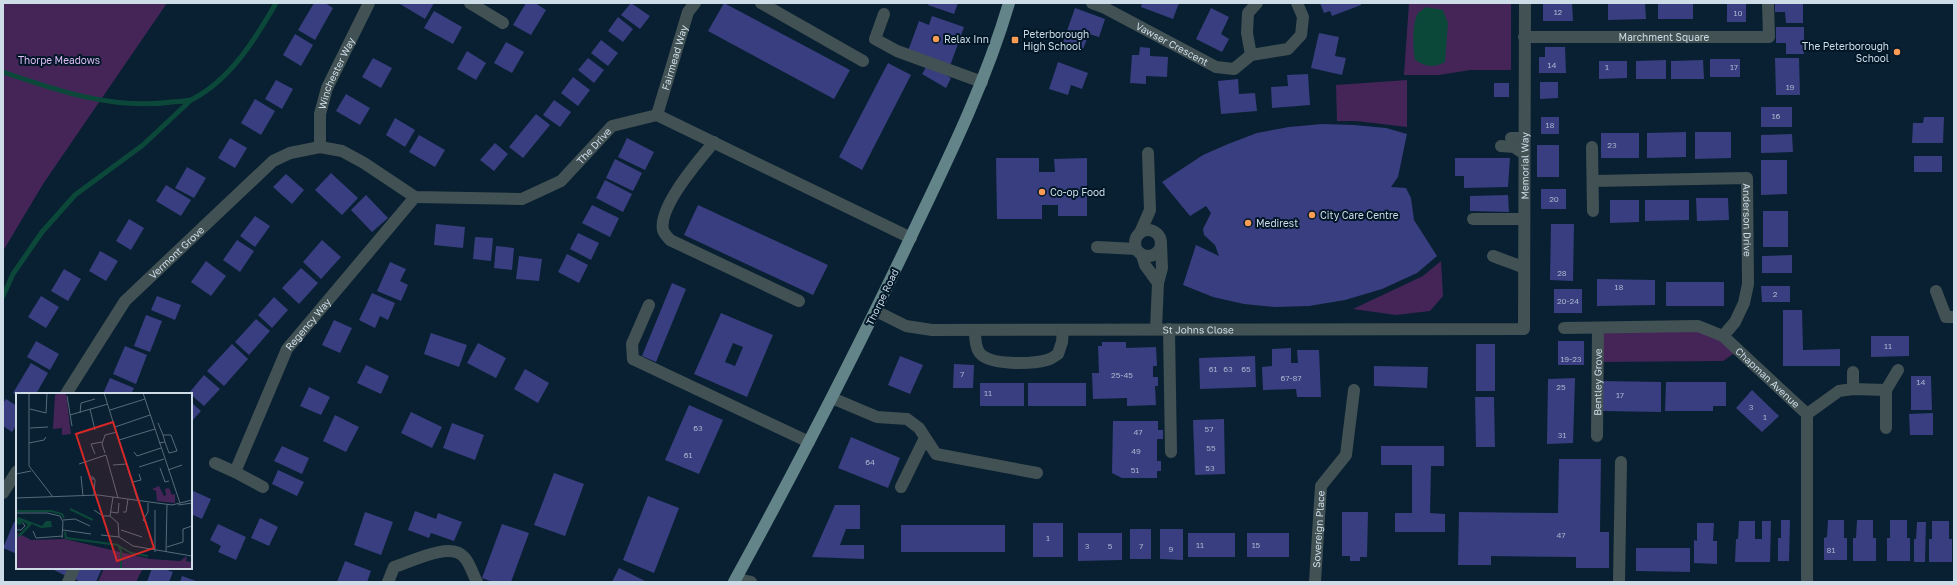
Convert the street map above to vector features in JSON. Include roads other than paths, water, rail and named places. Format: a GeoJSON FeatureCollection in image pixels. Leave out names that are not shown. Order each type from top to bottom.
{"type":"FeatureCollection","features":[{"type":"Feature","properties":{"kind":"main road","name":"Thorpe Road"},"geometry":{"type":"LineString","coordinates":[[735,580],[832,398],[911,238],[982,82],[1000,34],[1009,3]]}},
{"type":"Feature","properties":{"kind":"street","name":"Winchester Way"},"geometry":{"type":"LineString","coordinates":[[320,147],[320,114],[327,88],[369,3]]}},
{"type":"Feature","properties":{"kind":"street"},"geometry":{"type":"LineString","coordinates":[[470,3],[503,23]]}},
{"type":"Feature","properties":{"kind":"street","name":"Fairmead Way"},"geometry":{"type":"LineString","coordinates":[[657,114],[688,12],[695,3]]}},
{"type":"Feature","properties":{"kind":"street"},"geometry":{"type":"LineString","coordinates":[[761,3],[863,61]]}},
{"type":"Feature","properties":{"kind":"street","name":"Vawser Crescent"},"geometry":{"type":"LineString","coordinates":[[1092,3],[1103,7],[1216,67],[1234,69],[1251,55]]}},
{"type":"Feature","properties":{"kind":"street"},"geometry":{"type":"LineString","coordinates":[[1256,3],[1248,13],[1247,33],[1251,55],[1288,49],[1301,35],[1303,17],[1297,3]]}},
{"type":"Feature","properties":{"kind":"street","name":"Memorial Way"},"geometry":{"type":"LineString","coordinates":[[1524,329],[1523,153],[1525,3]]}},
{"type":"Feature","properties":{"kind":"street","name":"Marchment Square"},"geometry":{"type":"LineString","coordinates":[[1524,37],[1768,37],[1768,3]]}},
{"type":"Feature","properties":{"kind":"street"},"geometry":{"type":"LineString","coordinates":[[884,14],[875,39],[897,51],[982,82]]}},
{"type":"Feature","properties":{"kind":"street"},"geometry":{"type":"LineString","coordinates":[[657,114],[911,238]]}},
{"type":"Feature","properties":{"kind":"street","name":"The Drive"},"geometry":{"type":"LineString","coordinates":[[415,197],[522,199],[561,181],[612,126],[657,114]]}},
{"type":"Feature","properties":{"kind":"street"},"geometry":{"type":"LineString","coordinates":[[1511,138],[1524,138]]}},
{"type":"Feature","properties":{"kind":"street"},"geometry":{"type":"LineString","coordinates":[[714,142],[687,175],[664,214],[663,231],[670,240],[799,301]]}},
{"type":"Feature","properties":{"kind":"street"},"geometry":{"type":"LineString","coordinates":[[1501,146],[1514,147],[1523,153]]}},
{"type":"Feature","properties":{"kind":"street"},"geometry":{"type":"LineString","coordinates":[[320,147],[342,151],[364,163],[415,197]]}},
{"type":"Feature","properties":{"kind":"street","name":"Vermont Grove"},"geometry":{"type":"LineString","coordinates":[[67,393],[125,301],[273,161],[290,153],[320,147]]}},
{"type":"Feature","properties":{"kind":"street"},"geometry":{"type":"LineString","coordinates":[[1592,147],[1593,211]]}},
{"type":"Feature","properties":{"kind":"street"},"geometry":{"type":"LineString","coordinates":[[1148,153],[1150,210],[1160,239],[1162,268],[1158,283],[1156,328]]}},
{"type":"Feature","properties":{"kind":"street","name":"Anderson Drive"},"geometry":{"type":"LineString","coordinates":[[1593,185],[1747,178],[1748,284],[1744,303],[1735,322],[1723,336]]}},
{"type":"Feature","properties":{"kind":"street","name":"Regency Way"},"geometry":{"type":"LineString","coordinates":[[236,472],[287,349],[415,197]]}},
{"type":"Feature","properties":{"kind":"street"},"geometry":{"type":"LineString","coordinates":[[1150,210],[1138,244],[1144,265],[1158,283]]}},
{"type":"Feature","properties":{"kind":"street"},"geometry":{"type":"LineString","coordinates":[[1473,220],[1524,219]]}},
{"type":"Feature","properties":{"kind":"street"},"geometry":{"type":"LineString","coordinates":[[1148,230],[1156,232],[1160,239],[1158,251],[1151,256],[1138,244],[1148,230]]}},
{"type":"Feature","properties":{"kind":"street"},"geometry":{"type":"LineString","coordinates":[[1524,256],[1493,256],[1520,266],[1524,270]]}},
{"type":"Feature","properties":{"kind":"street"},"geometry":{"type":"LineString","coordinates":[[1936,291],[1946,317],[1954,317]]}},
{"type":"Feature","properties":{"kind":"street"},"geometry":{"type":"LineString","coordinates":[[649,305],[632,344],[633,359],[809,442]]}},
{"type":"Feature","properties":{"kind":"street","name":"St Johns Close"},"geometry":{"type":"LineString","coordinates":[[876,311],[906,326],[932,330],[975,331],[1156,328],[1524,329]]}},
{"type":"Feature","properties":{"kind":"street","name":"Chapman Avenue"},"geometry":{"type":"LineString","coordinates":[[1564,328],[1698,326],[1723,336],[1807,414],[1807,582]]}},
{"type":"Feature","properties":{"kind":"street"},"geometry":{"type":"LineString","coordinates":[[1169,328],[1171,452]]}},
{"type":"Feature","properties":{"kind":"street","name":"Bentley Grove"},"geometry":{"type":"LineString","coordinates":[[1597,436],[1598,328]]}},
{"type":"Feature","properties":{"kind":"street"},"geometry":{"type":"LineString","coordinates":[[975,331],[978,352],[984,358],[1026,363],[1048,360],[1058,354],[1062,342],[1063,330]]}},
{"type":"Feature","properties":{"kind":"street"},"geometry":{"type":"LineString","coordinates":[[1886,428],[1886,390],[1898,370]]}},
{"type":"Feature","properties":{"kind":"street"},"geometry":{"type":"LineString","coordinates":[[1853,372],[1853,389]]}},
{"type":"Feature","properties":{"kind":"street"},"geometry":{"type":"LineString","coordinates":[[1807,414],[1839,391],[1853,389],[1886,390]]}},
{"type":"Feature","properties":{"kind":"street","name":"Sovereign Place"},"geometry":{"type":"LineString","coordinates":[[1315,582],[1321,486],[1346,455],[1354,390]]}},
{"type":"Feature","properties":{"kind":"street"},"geometry":{"type":"LineString","coordinates":[[832,398],[877,417],[907,419],[919,428],[936,454],[1037,473]]}},
{"type":"Feature","properties":{"kind":"street"},"geometry":{"type":"LineString","coordinates":[[901,487],[925,438]]}},
{"type":"Feature","properties":{"kind":"street"},"geometry":{"type":"LineString","coordinates":[[1619,582],[1621,462]]}},
{"type":"Feature","properties":{"kind":"street"},"geometry":{"type":"LineString","coordinates":[[215,463],[236,472],[263,487]]}},
{"type":"Feature","properties":{"kind":"street"},"geometry":{"type":"LineString","coordinates":[[3,493],[16,473]]}},
{"type":"Feature","properties":{"kind":"street"},"geometry":{"type":"LineString","coordinates":[[388,582],[394,567],[437,552],[450,550],[464,557],[477,582]]}},
{"type":"Feature","properties":{"kind":"street"},"geometry":{"type":"LineString","coordinates":[[68,582],[74,569]]}},
{"type":"Feature","properties":{"kind":"street"},"geometry":{"type":"LineString","coordinates":[[735,580],[751,582]]}},
{"type":"Feature","properties":{"kind":"waterway"},"geometry":{"type":"LineString","coordinates":[[3,72],[65,92],[108,101],[150,104],[189,101],[207,91],[231,69],[260,30],[276,3]]}},
{"type":"Feature","properties":{"kind":"waterway"},"geometry":{"type":"LineString","coordinates":[[3,296],[13,274],[42,232],[75,195],[143,145],[191,100]]}},
{"type":"Feature","properties":{"kind":"place","name":"Relax Inn"},"geometry":{"type":"Point","coordinates":[936,39]}},
{"type":"Feature","properties":{"kind":"place","name":"Peterborough High School"},"geometry":{"type":"Point","coordinates":[1015,40]}},
{"type":"Feature","properties":{"kind":"place","name":"The Peterborough School"},"geometry":{"type":"Point","coordinates":[1897,52]}},
{"type":"Feature","properties":{"kind":"place","name":"Co-op Food"},"geometry":{"type":"Point","coordinates":[1042,192]}},
{"type":"Feature","properties":{"kind":"place","name":"City Care Centre"},"geometry":{"type":"Point","coordinates":[1312,215]}},
{"type":"Feature","properties":{"kind":"place","name":"Medirest"},"geometry":{"type":"Point","coordinates":[1248,223]}},
{"type":"Feature","properties":{"kind":"park label","name":"Thorpe Meadows"},"geometry":{"type":"Point","coordinates":[59,60]}}]}
